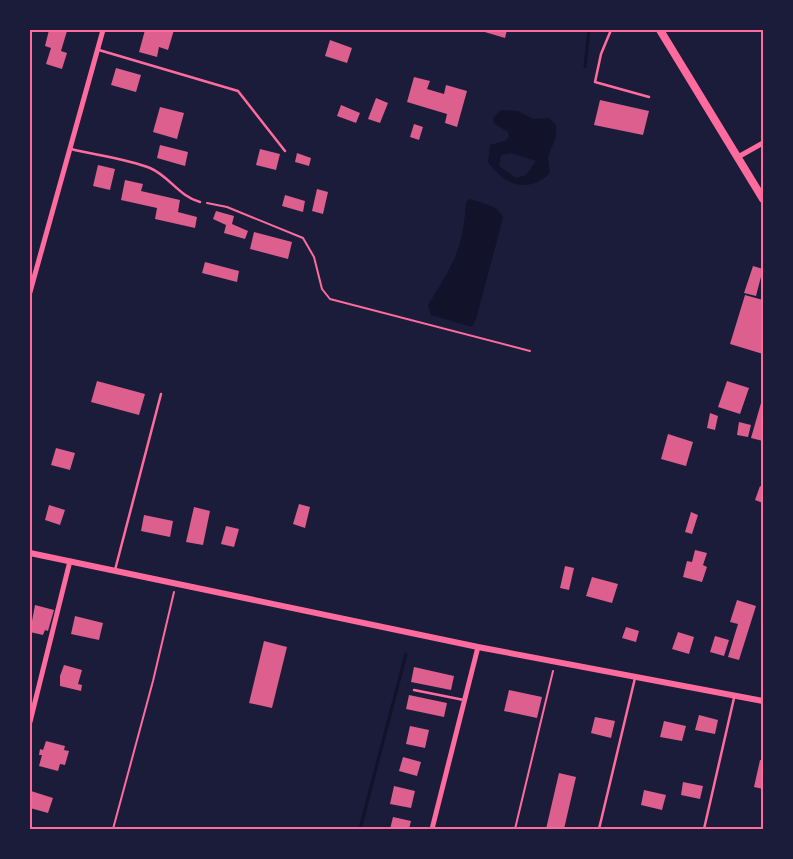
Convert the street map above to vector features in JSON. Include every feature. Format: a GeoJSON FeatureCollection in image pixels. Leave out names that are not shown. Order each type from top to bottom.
{"type":"FeatureCollection","features":[{"type":"Feature","properties":{"kind":"main road"},"geometry":{"type":"LineString","coordinates":[[660,30],[763,199]]}},
{"type":"Feature","properties":{"kind":"street"},"geometry":{"type":"LineString","coordinates":[[30,292],[103,30]]}},
{"type":"Feature","properties":{"kind":"street"},"geometry":{"type":"LineString","coordinates":[[738,157],[763,143]]}},
{"type":"Feature","properties":{"kind":"street"},"geometry":{"type":"LineString","coordinates":[[30,553],[478,647],[763,701]]}},
{"type":"Feature","properties":{"kind":"street"},"geometry":{"type":"LineString","coordinates":[[30,722],[70,561]]}},
{"type":"Feature","properties":{"kind":"street"},"geometry":{"type":"LineString","coordinates":[[432,829],[478,647]]}},
{"type":"Feature","properties":{"kind":"lane"},"geometry":{"type":"LineString","coordinates":[[611,30],[601,54],[595,82],[648,97]]}},
{"type":"Feature","properties":{"kind":"lane"},"geometry":{"type":"LineString","coordinates":[[97,50],[238,91],[285,151]]}},
{"type":"Feature","properties":{"kind":"lane"},"geometry":{"type":"LineString","coordinates":[[70,149],[149,168],[166,178],[192,200],[200,202]]}},
{"type":"Feature","properties":{"kind":"lane"},"geometry":{"type":"LineString","coordinates":[[115,571],[161,394]]}},
{"type":"Feature","properties":{"kind":"lane"},"geometry":{"type":"LineString","coordinates":[[599,829],[635,678]]}},
{"type":"Feature","properties":{"kind":"lane"},"geometry":{"type":"LineString","coordinates":[[414,690],[464,700]]}},
{"type":"Feature","properties":{"kind":"lane"},"geometry":{"type":"LineString","coordinates":[[704,829],[734,696]]}},
{"type":"Feature","properties":{"kind":"path"},"geometry":{"type":"LineString","coordinates":[[200,202],[227,206],[303,238],[314,257],[322,289],[330,299],[530,352]]}},
{"type":"Feature","properties":{"kind":"path"},"geometry":{"type":"LineString","coordinates":[[113,829],[153,681],[176,585]]}},
{"type":"Feature","properties":{"kind":"path"},"geometry":{"type":"LineString","coordinates":[[515,829],[555,662]]}},
{"type":"Feature","properties":{"kind":"shaded area"},"geometry":{"type":"Polygon","coordinates":[[[501,110],[518,111],[533,119],[549,118],[556,125],[556,136],[548,157],[550,173],[533,184],[524,185],[509,181],[494,170],[488,162],[490,145],[505,141],[509,137],[508,132],[494,123],[493,118],[501,110]],[[511,153],[501,155],[499,166],[516,178],[526,175],[536,161],[511,153]]]}},
{"type":"Feature","properties":{"kind":"shaded area"},"geometry":{"type":"Polygon","coordinates":[[[470,199],[494,208],[503,218],[476,319],[472,327],[431,315],[428,305],[455,256],[465,219],[466,202],[470,199]]]}},
{"type":"Feature","properties":{"kind":"building"},"geometry":{"type":"Polygon","coordinates":[[[49,30],[67,31],[61,51],[67,53],[62,69],[46,64],[51,48],[45,46],[49,30]]]}},
{"type":"Feature","properties":{"kind":"building"},"geometry":{"type":"Polygon","coordinates":[[[145,30],[174,30],[168,50],[159,47],[157,57],[139,52],[145,30]]]}},
{"type":"Feature","properties":{"kind":"building"},"geometry":{"type":"Polygon","coordinates":[[[478,30],[507,30],[505,38],[478,30]]]}},
{"type":"Feature","properties":{"kind":"building"},"geometry":{"type":"Polygon","coordinates":[[[330,40],[352,48],[347,63],[325,56],[330,40]]]}},
{"type":"Feature","properties":{"kind":"building"},"geometry":{"type":"Polygon","coordinates":[[[116,68],[141,75],[136,92],[111,85],[116,68]]]}},
{"type":"Feature","properties":{"kind":"building"},"geometry":{"type":"Polygon","coordinates":[[[414,77],[430,81],[427,89],[444,94],[446,85],[467,91],[457,127],[445,123],[447,114],[407,102],[414,77]]]}},
{"type":"Feature","properties":{"kind":"building"},"geometry":{"type":"Polygon","coordinates":[[[376,98],[388,103],[380,123],[368,119],[376,98]]]}},
{"type":"Feature","properties":{"kind":"building"},"geometry":{"type":"Polygon","coordinates":[[[600,100],[649,111],[643,135],[594,125],[600,100]]]}},
{"type":"Feature","properties":{"kind":"building"},"geometry":{"type":"Polygon","coordinates":[[[341,105],[360,113],[356,123],[337,116],[341,105]]]}},
{"type":"Feature","properties":{"kind":"building"},"geometry":{"type":"Polygon","coordinates":[[[160,107],[184,113],[177,139],[153,132],[160,107]]]}},
{"type":"Feature","properties":{"kind":"building"},"geometry":{"type":"Polygon","coordinates":[[[414,124],[423,127],[419,140],[410,137],[414,124]]]}},
{"type":"Feature","properties":{"kind":"building"},"geometry":{"type":"Polygon","coordinates":[[[160,145],[188,152],[185,166],[157,158],[160,145]]]}},
{"type":"Feature","properties":{"kind":"building"},"geometry":{"type":"Polygon","coordinates":[[[260,149],[280,154],[276,170],[256,165],[260,149]]]}},
{"type":"Feature","properties":{"kind":"building"},"geometry":{"type":"Polygon","coordinates":[[[297,153],[311,158],[309,166],[295,162],[297,153]]]}},
{"type":"Feature","properties":{"kind":"building"},"geometry":{"type":"Polygon","coordinates":[[[98,165],[115,169],[110,190],[93,186],[98,165]]]}},
{"type":"Feature","properties":{"kind":"building"},"geometry":{"type":"Polygon","coordinates":[[[125,180],[143,184],[141,191],[180,200],[178,212],[197,217],[195,228],[155,219],[157,208],[121,200],[125,180]]]}},
{"type":"Feature","properties":{"kind":"building"},"geometry":{"type":"Polygon","coordinates":[[[317,189],[328,192],[323,214],[312,211],[317,189]]]}},
{"type":"Feature","properties":{"kind":"building"},"geometry":{"type":"Polygon","coordinates":[[[285,195],[305,201],[303,212],[282,206],[285,195]]]}},
{"type":"Feature","properties":{"kind":"building"},"geometry":{"type":"Polygon","coordinates":[[[216,211],[234,216],[232,224],[248,231],[245,239],[224,233],[226,225],[213,219],[216,211]]]}},
{"type":"Feature","properties":{"kind":"building"},"geometry":{"type":"Polygon","coordinates":[[[254,232],[292,242],[288,259],[250,249],[254,232]]]}},
{"type":"Feature","properties":{"kind":"building"},"geometry":{"type":"Polygon","coordinates":[[[205,262],[239,271],[237,282],[202,273],[205,262]]]}},
{"type":"Feature","properties":{"kind":"building"},"geometry":{"type":"Polygon","coordinates":[[[753,266],[763,269],[756,296],[744,293],[753,266]]]}},
{"type":"Feature","properties":{"kind":"building"},"geometry":{"type":"Polygon","coordinates":[[[745,295],[763,300],[763,354],[730,344],[745,295]]]}},
{"type":"Feature","properties":{"kind":"building"},"geometry":{"type":"Polygon","coordinates":[[[97,381],[145,394],[139,415],[91,402],[97,381]]]}},
{"type":"Feature","properties":{"kind":"building"},"geometry":{"type":"Polygon","coordinates":[[[727,381],[749,388],[740,414],[718,407],[727,381]]]}},
{"type":"Feature","properties":{"kind":"building"},"geometry":{"type":"Polygon","coordinates":[[[763,396],[763,441],[751,438],[763,396]]]}},
{"type":"Feature","properties":{"kind":"building"},"geometry":{"type":"Polygon","coordinates":[[[710,413],[718,416],[715,430],[707,428],[710,413]]]}},
{"type":"Feature","properties":{"kind":"building"},"geometry":{"type":"Polygon","coordinates":[[[739,422],[751,425],[748,437],[737,435],[739,422]]]}},
{"type":"Feature","properties":{"kind":"building"},"geometry":{"type":"Polygon","coordinates":[[[668,434],[693,442],[686,466],[661,459],[668,434]]]}},
{"type":"Feature","properties":{"kind":"building"},"geometry":{"type":"Polygon","coordinates":[[[56,448],[75,453],[70,470],[51,465],[56,448]]]}},
{"type":"Feature","properties":{"kind":"building"},"geometry":{"type":"Polygon","coordinates":[[[760,486],[763,487],[763,503],[755,500],[760,486]]]}},
{"type":"Feature","properties":{"kind":"building"},"geometry":{"type":"Polygon","coordinates":[[[299,504],[310,507],[305,528],[293,524],[299,504]]]}},
{"type":"Feature","properties":{"kind":"building"},"geometry":{"type":"Polygon","coordinates":[[[49,505],[65,510],[60,525],[45,520],[49,505]]]}},
{"type":"Feature","properties":{"kind":"building"},"geometry":{"type":"Polygon","coordinates":[[[194,507],[210,511],[203,545],[186,542],[194,507]]]}},
{"type":"Feature","properties":{"kind":"building"},"geometry":{"type":"Polygon","coordinates":[[[691,512],[698,515],[692,534],[685,532],[691,512]]]}},
{"type":"Feature","properties":{"kind":"building"},"geometry":{"type":"Polygon","coordinates":[[[144,515],[173,521],[170,537],[141,531],[144,515]]]}},
{"type":"Feature","properties":{"kind":"building"},"geometry":{"type":"Polygon","coordinates":[[[226,526],[239,529],[234,547],[221,544],[226,526]]]}},
{"type":"Feature","properties":{"kind":"building"},"geometry":{"type":"Polygon","coordinates":[[[695,550],[707,553],[703,565],[707,567],[702,582],[683,577],[687,561],[692,562],[695,550]]]}},
{"type":"Feature","properties":{"kind":"building"},"geometry":{"type":"Polygon","coordinates":[[[565,566],[574,568],[569,590],[560,588],[565,566]]]}},
{"type":"Feature","properties":{"kind":"building"},"geometry":{"type":"Polygon","coordinates":[[[592,577],[618,584],[612,603],[586,596],[592,577]]]}},
{"type":"Feature","properties":{"kind":"building"},"geometry":{"type":"Polygon","coordinates":[[[737,600],[756,606],[739,660],[728,657],[738,624],[730,622],[737,600]]]}},
{"type":"Feature","properties":{"kind":"building"},"geometry":{"type":"Polygon","coordinates":[[[35,605],[54,610],[48,631],[45,630],[43,635],[30,632],[35,605]]]}},
{"type":"Feature","properties":{"kind":"building"},"geometry":{"type":"Polygon","coordinates":[[[75,616],[103,623],[99,640],[71,634],[75,616]]]}},
{"type":"Feature","properties":{"kind":"building"},"geometry":{"type":"Polygon","coordinates":[[[626,627],[639,631],[636,642],[622,638],[626,627]]]}},
{"type":"Feature","properties":{"kind":"building"},"geometry":{"type":"Polygon","coordinates":[[[678,632],[694,637],[689,654],[672,649],[678,632]]]}},
{"type":"Feature","properties":{"kind":"building"},"geometry":{"type":"Polygon","coordinates":[[[715,636],[729,640],[724,656],[710,652],[715,636]]]}},
{"type":"Feature","properties":{"kind":"building"},"geometry":{"type":"Polygon","coordinates":[[[264,641],[287,647],[272,708],[249,703],[264,641]]]}},
{"type":"Feature","properties":{"kind":"building"},"geometry":{"type":"Polygon","coordinates":[[[64,665],[82,670],[78,684],[82,685],[81,691],[60,686],[60,676],[64,665]]]}},
{"type":"Feature","properties":{"kind":"building"},"geometry":{"type":"Polygon","coordinates":[[[414,667],[454,676],[451,690],[411,682],[414,667]]]}},
{"type":"Feature","properties":{"kind":"building"},"geometry":{"type":"Polygon","coordinates":[[[509,690],[542,697],[537,718],[504,711],[509,690]]]}},
{"type":"Feature","properties":{"kind":"building"},"geometry":{"type":"Polygon","coordinates":[[[409,695],[447,703],[444,717],[406,709],[409,695]]]}},
{"type":"Feature","properties":{"kind":"building"},"geometry":{"type":"Polygon","coordinates":[[[699,715],[718,720],[715,734],[695,730],[699,715]]]}},
{"type":"Feature","properties":{"kind":"building"},"geometry":{"type":"Polygon","coordinates":[[[595,717],[615,721],[611,738],[591,733],[595,717]]]}},
{"type":"Feature","properties":{"kind":"building"},"geometry":{"type":"Polygon","coordinates":[[[664,721],[686,726],[682,741],[660,737],[664,721]]]}},
{"type":"Feature","properties":{"kind":"building"},"geometry":{"type":"Polygon","coordinates":[[[410,726],[429,730],[425,748],[406,744],[410,726]]]}},
{"type":"Feature","properties":{"kind":"building"},"geometry":{"type":"Polygon","coordinates":[[[46,741],[65,746],[64,750],[69,751],[65,765],[60,764],[58,771],[39,766],[42,755],[39,755],[40,749],[43,750],[46,741]]]}},
{"type":"Feature","properties":{"kind":"building"},"geometry":{"type":"Polygon","coordinates":[[[403,757],[421,762],[417,776],[399,771],[403,757]]]}},
{"type":"Feature","properties":{"kind":"building"},"geometry":{"type":"Polygon","coordinates":[[[760,760],[763,760],[763,789],[754,787],[760,760]]]}},
{"type":"Feature","properties":{"kind":"building"},"geometry":{"type":"Polygon","coordinates":[[[559,773],[576,777],[564,829],[546,829],[559,773]]]}},
{"type":"Feature","properties":{"kind":"building"},"geometry":{"type":"Polygon","coordinates":[[[683,782],[703,786],[700,799],[681,795],[683,782]]]}},
{"type":"Feature","properties":{"kind":"building"},"geometry":{"type":"Polygon","coordinates":[[[394,786],[415,791],[411,808],[390,804],[394,786]]]}},
{"type":"Feature","properties":{"kind":"building"},"geometry":{"type":"Polygon","coordinates":[[[644,790],[666,795],[662,810],[641,805],[644,790]]]}},
{"type":"Feature","properties":{"kind":"building"},"geometry":{"type":"Polygon","coordinates":[[[31,791],[53,798],[48,813],[30,808],[31,791]]]}},
{"type":"Feature","properties":{"kind":"building"},"geometry":{"type":"Polygon","coordinates":[[[393,817],[411,821],[409,829],[390,829],[393,817]]]}},
{"type":"Feature","properties":{"kind":"waterway"},"geometry":{"type":"LineString","coordinates":[[585,67],[589,30]]}},
{"type":"Feature","properties":{"kind":"waterway"},"geometry":{"type":"LineString","coordinates":[[360,829],[406,654]]}}]}
